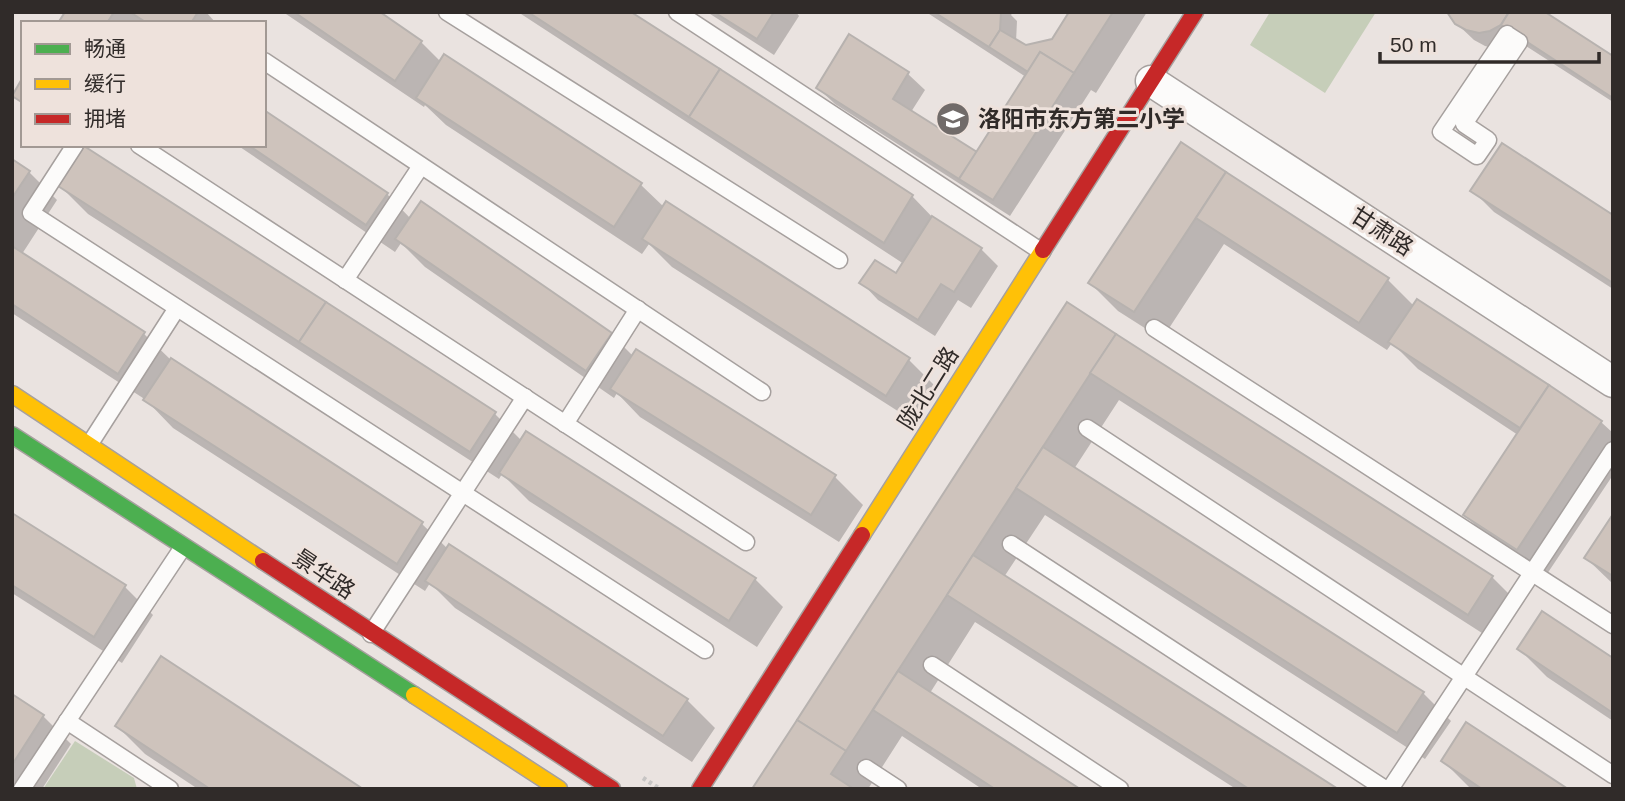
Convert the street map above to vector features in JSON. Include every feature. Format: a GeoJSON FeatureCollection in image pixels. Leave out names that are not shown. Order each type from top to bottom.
{"type":"FeatureCollection","features":[{"type":"Feature","properties":{"kind":"main road","name":"陇北二路"},"geometry":{"type":"LineString","coordinates":[[700,789],[1195,12]]}},
{"type":"Feature","properties":{"kind":"main road","name":"景华路"},"geometry":{"type":"LineString","coordinates":[[12,394],[80,458],[183,547],[559,789]]}},
{"type":"Feature","properties":{"kind":"main road","name":"景华路"},"geometry":{"type":"LineString","coordinates":[[12,435],[80,458],[372,633],[612,789]]}},
{"type":"Feature","properties":{"kind":"street","name":"甘肃路"},"geometry":{"type":"LineString","coordinates":[[1151,81],[1613,382]]}},
{"type":"Feature","properties":{"kind":"lane"},"geometry":{"type":"LineString","coordinates":[[447,12],[839,260]]}},
{"type":"Feature","properties":{"kind":"lane"},"geometry":{"type":"LineString","coordinates":[[677,12],[1042,251]]}},
{"type":"Feature","properties":{"kind":"lane"},"geometry":{"type":"LineString","coordinates":[[1508,35],[1519,42],[1464,124],[1488,140],[1477,156],[1441,132],[1508,35]]}},
{"type":"Feature","properties":{"kind":"lane"},"geometry":{"type":"LineString","coordinates":[[266,62],[762,392]]}},
{"type":"Feature","properties":{"kind":"lane"},"geometry":{"type":"LineString","coordinates":[[74,147],[31,213],[705,650]]}},
{"type":"Feature","properties":{"kind":"lane"},"geometry":{"type":"LineString","coordinates":[[142,147],[746,542]]}},
{"type":"Feature","properties":{"kind":"lane"},"geometry":{"type":"LineString","coordinates":[[345,280],[421,166]]}},
{"type":"Feature","properties":{"kind":"lane"},"geometry":{"type":"LineString","coordinates":[[80,458],[177,307]]}},
{"type":"Feature","properties":{"kind":"lane"},"geometry":{"type":"LineString","coordinates":[[565,424],[638,309]]}},
{"type":"Feature","properties":{"kind":"lane"},"geometry":{"type":"LineString","coordinates":[[1154,328],[1613,625]]}},
{"type":"Feature","properties":{"kind":"lane"},"geometry":{"type":"LineString","coordinates":[[356,657],[525,397]]}},
{"type":"Feature","properties":{"kind":"lane"},"geometry":{"type":"LineString","coordinates":[[1087,428],[1613,775]]}},
{"type":"Feature","properties":{"kind":"lane"},"geometry":{"type":"LineString","coordinates":[[1012,544],[1388,789],[1613,450]]}},
{"type":"Feature","properties":{"kind":"lane"},"geometry":{"type":"LineString","coordinates":[[22,789],[183,547]]}},
{"type":"Feature","properties":{"kind":"lane"},"geometry":{"type":"LineString","coordinates":[[932,665],[1121,789]]}},
{"type":"Feature","properties":{"kind":"lane"},"geometry":{"type":"LineString","coordinates":[[67,721],[170,789]]}},
{"type":"Feature","properties":{"kind":"lane"},"geometry":{"type":"LineString","coordinates":[[866,768],[898,789]]}},
{"type":"Feature","properties":{"kind":"green space"},"geometry":{"type":"Polygon","coordinates":[[[1270,12],[1376,12],[1325,93],[1250,45],[1270,12]]]}},
{"type":"Feature","properties":{"kind":"green space"},"geometry":{"type":"Polygon","coordinates":[[[75,741],[134,778],[137,789],[43,789],[75,741]]]}},
{"type":"Feature","properties":{"kind":"building"},"geometry":{"type":"Polygon","coordinates":[[[65,12],[114,12],[108,21],[59,21],[65,12]]]}},
{"type":"Feature","properties":{"kind":"building"},"geometry":{"type":"Polygon","coordinates":[[[130,12],[198,12],[192,21],[144,21],[130,12]]]}},
{"type":"Feature","properties":{"kind":"building"},"geometry":{"type":"Polygon","coordinates":[[[294,12],[380,12],[422,41],[395,81],[294,12]]]}},
{"type":"Feature","properties":{"kind":"building"},"geometry":{"type":"Polygon","coordinates":[[[528,12],[631,12],[720,69],[689,117],[528,12]]]}},
{"type":"Feature","properties":{"kind":"building"},"geometry":{"type":"Polygon","coordinates":[[[714,12],[774,12],[757,39],[714,12]]]}},
{"type":"Feature","properties":{"kind":"building"},"geometry":{"type":"Polygon","coordinates":[[[934,12],[1001,12],[1000,30],[989,47],[934,12]]]}},
{"type":"Feature","properties":{"kind":"building"},"geometry":{"type":"Polygon","coordinates":[[[1069,12],[1113,12],[1074,73],[1040,52],[1028,72],[989,47],[1000,30],[1026,45],[1052,39],[1069,12]]]}},
{"type":"Feature","properties":{"kind":"building"},"geometry":{"type":"Polygon","coordinates":[[[1447,12],[1509,12],[1501,25],[1479,33],[1455,24],[1447,12]]]}},
{"type":"Feature","properties":{"kind":"building"},"geometry":{"type":"Polygon","coordinates":[[[1509,12],[1545,12],[1613,56],[1613,98],[1501,25],[1509,12]]]}},
{"type":"Feature","properties":{"kind":"building"},"geometry":{"type":"Polygon","coordinates":[[[849,34],[909,72],[893,99],[977,152],[959,179],[816,88],[849,34]]]}},
{"type":"Feature","properties":{"kind":"building"},"geometry":{"type":"Polygon","coordinates":[[[1040,52],[1074,73],[993,200],[959,179],[1040,52]]]}},
{"type":"Feature","properties":{"kind":"building"},"geometry":{"type":"Polygon","coordinates":[[[444,54],[642,183],[614,227],[416,98],[444,54]]]}},
{"type":"Feature","properties":{"kind":"building"},"geometry":{"type":"Polygon","coordinates":[[[720,69],[913,195],[884,243],[689,117],[720,69]]]}},
{"type":"Feature","properties":{"kind":"building"},"geometry":{"type":"Polygon","coordinates":[[[21,80],[21,102],[12,96],[21,80]]]}},
{"type":"Feature","properties":{"kind":"building"},"geometry":{"type":"Polygon","coordinates":[[[266,111],[388,193],[366,225],[251,147],[266,147],[266,111]]]}},
{"type":"Feature","properties":{"kind":"building"},"geometry":{"type":"Polygon","coordinates":[[[1181,142],[1226,172],[1134,312],[1088,283],[1181,142]]]}},
{"type":"Feature","properties":{"kind":"building"},"geometry":{"type":"Polygon","coordinates":[[[1502,143],[1613,215],[1613,283],[1470,191],[1502,143]]]}},
{"type":"Feature","properties":{"kind":"building"},"geometry":{"type":"Polygon","coordinates":[[[86,147],[326,302],[299,342],[58,186],[86,147]]]}},
{"type":"Feature","properties":{"kind":"building"},"geometry":{"type":"Polygon","coordinates":[[[12,159],[30,171],[12,198],[12,159]]]}},
{"type":"Feature","properties":{"kind":"building"},"geometry":{"type":"Polygon","coordinates":[[[1226,172],[1389,278],[1359,323],[1196,218],[1226,172]]]}},
{"type":"Feature","properties":{"kind":"building"},"geometry":{"type":"Polygon","coordinates":[[[421,201],[612,333],[586,371],[395,239],[421,201]]]}},
{"type":"Feature","properties":{"kind":"building"},"geometry":{"type":"Polygon","coordinates":[[[666,201],[910,358],[886,396],[642,239],[666,201]]]}},
{"type":"Feature","properties":{"kind":"building"},"geometry":{"type":"Polygon","coordinates":[[[932,216],[982,248],[954,292],[941,284],[918,320],[859,283],[875,260],[896,273],[932,216]]]}},
{"type":"Feature","properties":{"kind":"building"},"geometry":{"type":"Polygon","coordinates":[[[12,246],[145,332],[118,374],[12,304],[12,246]]]}},
{"type":"Feature","properties":{"kind":"building"},"geometry":{"type":"Polygon","coordinates":[[[1417,299],[1549,385],[1520,428],[1388,342],[1417,299]]]}},
{"type":"Feature","properties":{"kind":"building"},"geometry":{"type":"Polygon","coordinates":[[[326,302],[496,412],[470,452],[299,342],[326,302]]]}},
{"type":"Feature","properties":{"kind":"building"},"geometry":{"type":"Polygon","coordinates":[[[1067,302],[1116,334],[846,751],[797,720],[1067,302]]]}},
{"type":"Feature","properties":{"kind":"building"},"geometry":{"type":"Polygon","coordinates":[[[1116,334],[1493,576],[1468,615],[1090,373],[1116,334]]]}},
{"type":"Feature","properties":{"kind":"building"},"geometry":{"type":"Polygon","coordinates":[[[636,349],[836,475],[811,515],[610,389],[636,349]]]}},
{"type":"Feature","properties":{"kind":"building"},"geometry":{"type":"Polygon","coordinates":[[[171,358],[423,522],[397,564],[143,400],[171,358]]]}},
{"type":"Feature","properties":{"kind":"building"},"geometry":{"type":"Polygon","coordinates":[[[1549,385],[1602,421],[1517,550],[1463,515],[1549,385]]]}},
{"type":"Feature","properties":{"kind":"building"},"geometry":{"type":"Polygon","coordinates":[[[526,431],[756,578],[729,621],[499,473],[526,431]]]}},
{"type":"Feature","properties":{"kind":"building"},"geometry":{"type":"Polygon","coordinates":[[[1043,447],[1424,692],[1397,733],[1016,488],[1043,447]]]}},
{"type":"Feature","properties":{"kind":"building"},"geometry":{"type":"Polygon","coordinates":[[[12,513],[126,585],[94,637],[12,585],[12,513]]]}},
{"type":"Feature","properties":{"kind":"building"},"geometry":{"type":"Polygon","coordinates":[[[1613,514],[1613,576],[1584,558],[1613,514]]]}},
{"type":"Feature","properties":{"kind":"building"},"geometry":{"type":"Polygon","coordinates":[[[449,544],[688,699],[663,736],[425,581],[449,544]]]}},
{"type":"Feature","properties":{"kind":"building"},"geometry":{"type":"Polygon","coordinates":[[[973,555],[1338,789],[1249,789],[947,595],[973,555]]]}},
{"type":"Feature","properties":{"kind":"building"},"geometry":{"type":"Polygon","coordinates":[[[1542,611],[1613,658],[1613,713],[1517,649],[1542,611]]]}},
{"type":"Feature","properties":{"kind":"building"},"geometry":{"type":"Polygon","coordinates":[[[161,656],[363,789],[210,789],[115,726],[161,656]]]}},
{"type":"Feature","properties":{"kind":"building"},"geometry":{"type":"Polygon","coordinates":[[[898,671],[1080,789],[995,789],[873,710],[898,671]]]}},
{"type":"Feature","properties":{"kind":"building"},"geometry":{"type":"Polygon","coordinates":[[[12,694],[44,715],[12,765],[12,694]]]}},
{"type":"Feature","properties":{"kind":"building"},"geometry":{"type":"Polygon","coordinates":[[[797,720],[846,751],[831,774],[854,789],[752,789],[797,720]]]}},
{"type":"Feature","properties":{"kind":"building"},"geometry":{"type":"Polygon","coordinates":[[[1466,722],[1568,789],[1482,789],[1441,761],[1466,722]]]}},
{"type":"Feature","properties":{"kind":"traffic: fast"},"geometry":{"type":"LineString","coordinates":[[12,435],[414,695]]}},
{"type":"Feature","properties":{"kind":"traffic: slow"},"geometry":{"type":"LineString","coordinates":[[862,535],[1043,250]]}},
{"type":"Feature","properties":{"kind":"traffic: slow"},"geometry":{"type":"LineString","coordinates":[[12,394],[263,561]]}},
{"type":"Feature","properties":{"kind":"traffic: slow"},"geometry":{"type":"LineString","coordinates":[[414,695],[559,789]]}},
{"type":"Feature","properties":{"kind":"traffic: jam"},"geometry":{"type":"LineString","coordinates":[[1043,250],[1195,12]]}},
{"type":"Feature","properties":{"kind":"traffic: jam"},"geometry":{"type":"LineString","coordinates":[[700,789],[862,535]]}},
{"type":"Feature","properties":{"kind":"traffic: jam"},"geometry":{"type":"LineString","coordinates":[[263,561],[612,789]]}},
{"type":"Feature","properties":{"kind":"place","name":"洛阳市东方第二小学"},"geometry":{"type":"Point","coordinates":[953,119]}}]}
